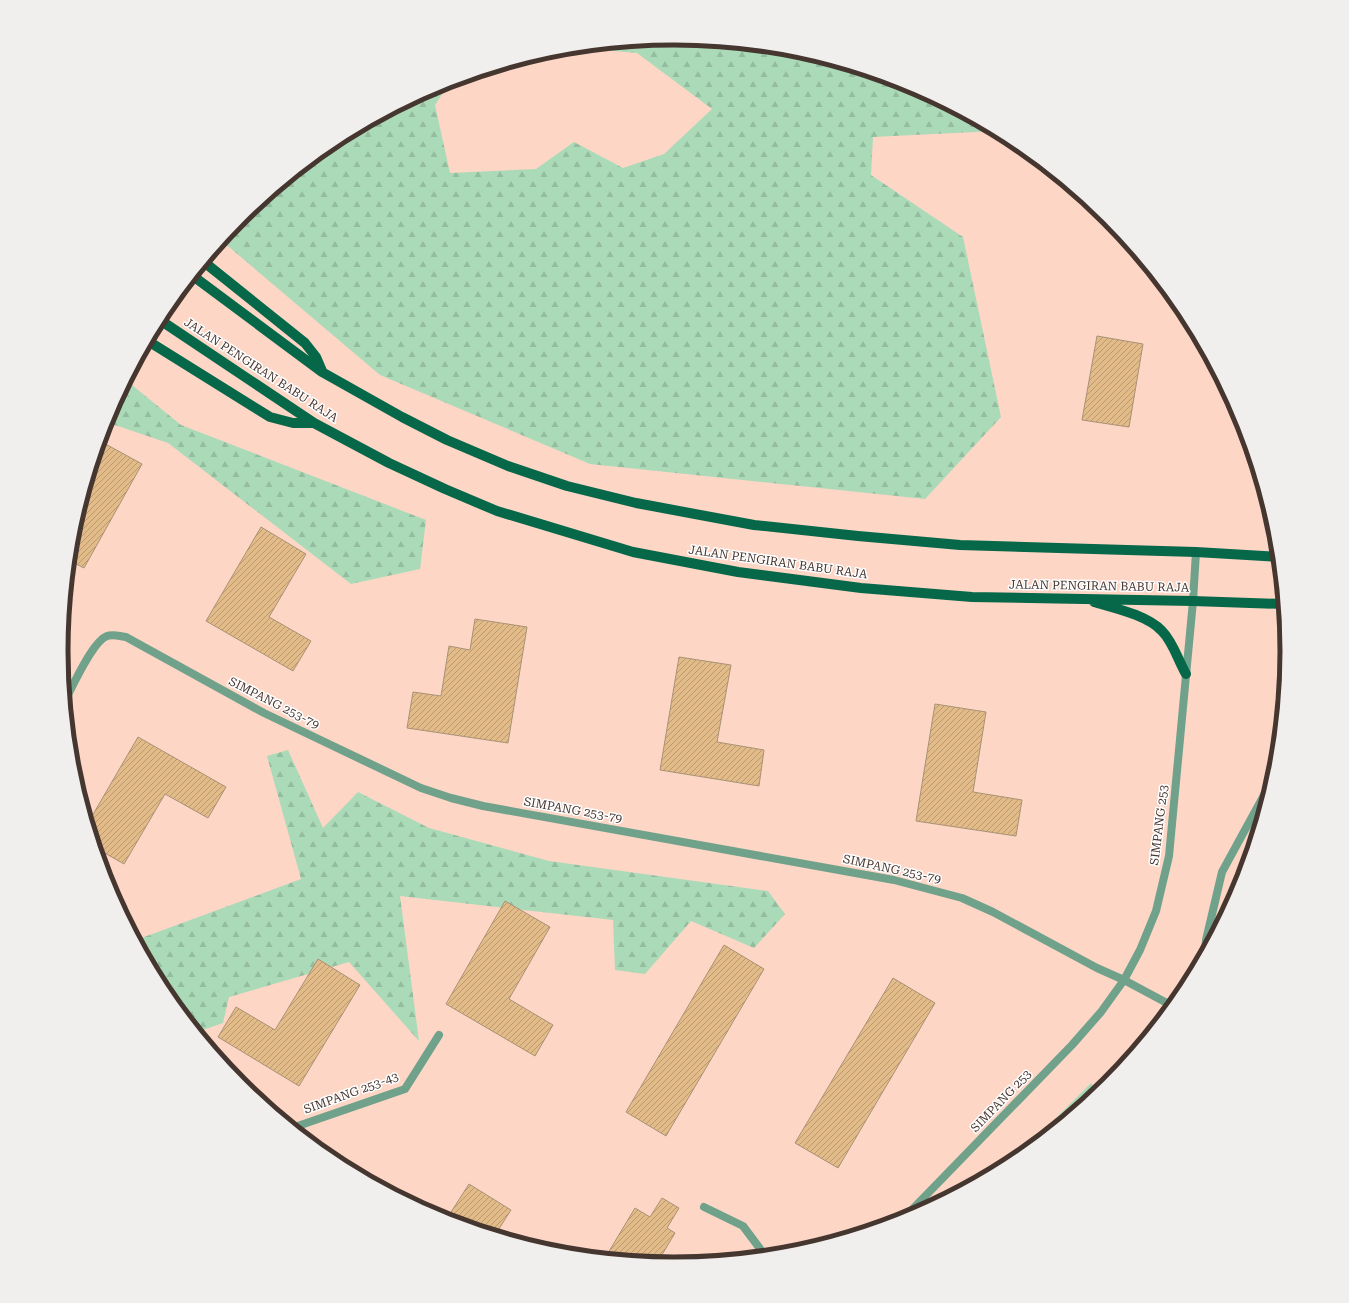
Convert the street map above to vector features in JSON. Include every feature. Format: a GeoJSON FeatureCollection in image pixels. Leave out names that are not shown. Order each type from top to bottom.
{"type":"FeatureCollection","features":[{"type":"Feature","properties":{"kind":"main road"},"geometry":{"type":"LineString","coordinates":[[208,265],[305,343],[316,357],[322,372]]}},
{"type":"Feature","properties":{"kind":"main road"},"geometry":{"type":"LineString","coordinates":[[196,278],[322,372],[447,440],[508,466],[567,486],[636,503],[754,525],[873,538],[960,545],[1196,552],[1273,557]]}},
{"type":"Feature","properties":{"kind":"main road","name":"JALAN PENGIRAN BABU RAJA"},"geometry":{"type":"LineString","coordinates":[[165,323],[314,423],[389,463],[497,511],[633,552],[738,572],[861,588],[972,597],[1084,598],[1279,604]]}},
{"type":"Feature","properties":{"kind":"main road"},"geometry":{"type":"LineString","coordinates":[[152,343],[270,417],[293,424],[314,423]]}},
{"type":"Feature","properties":{"kind":"main road"},"geometry":{"type":"LineString","coordinates":[[1084,598],[1136,615],[1152,623],[1161,630],[1169,641],[1186,674]]}},
{"type":"Feature","properties":{"kind":"street","name":"SIMPANG 253"},"geometry":{"type":"LineString","coordinates":[[912,1210],[1072,1045],[1101,1012],[1124,980],[1140,950],[1156,911],[1169,856],[1193,601],[1196,552]]}},
{"type":"Feature","properties":{"kind":"street","name":"SIMPANG 253-79"},"geometry":{"type":"LineString","coordinates":[[69,693],[93,648],[100,640],[107,636],[116,635],[126,637],[264,713],[422,788],[444,796],[483,806],[894,880],[962,898],[993,912],[1097,968],[1168,1003]]}},
{"type":"Feature","properties":{"kind":"street"},"geometry":{"type":"LineString","coordinates":[[1206,944],[1222,872],[1262,798]]}},
{"type":"Feature","properties":{"kind":"street","name":"SIMPANG 253-43"},"geometry":{"type":"LineString","coordinates":[[297,1126],[405,1089],[439,1035]]}},
{"type":"Feature","properties":{"kind":"street"},"geometry":{"type":"LineString","coordinates":[[704,1207],[743,1226],[761,1250],[760,1252]]}},
{"type":"Feature","properties":{"kind":"green space"},"geometry":{"type":"Polygon","coordinates":[[[635,46],[714,46],[754,50],[793,57],[869,77],[907,91],[987,131],[873,137],[871,175],[963,237],[1001,417],[925,499],[590,464],[380,375],[226,244],[246,223],[305,170],[371,126],[445,90],[435,105],[450,173],[536,169],[574,142],[623,168],[664,154],[712,109],[637,53],[598,50],[635,46]]]}},
{"type":"Feature","properties":{"kind":"green space"},"geometry":{"type":"Polygon","coordinates":[[[131,384],[181,425],[426,520],[420,569],[351,584],[168,443],[112,424],[131,384]]]}},
{"type":"Feature","properties":{"kind":"green space"},"geometry":{"type":"Polygon","coordinates":[[[288,750],[323,828],[358,792],[429,828],[549,861],[768,891],[785,914],[754,948],[691,921],[645,974],[615,970],[613,920],[400,896],[419,1041],[349,962],[229,997],[223,1023],[201,1031],[170,988],[140,938],[301,879],[267,756],[288,750]]]}},
{"type":"Feature","properties":{"kind":"green space"},"geometry":{"type":"Polygon","coordinates":[[[1091,1083],[1094,1088],[1044,1133],[1034,1140],[1091,1083]]]}},
{"type":"Feature","properties":{"kind":"building"},"geometry":{"type":"Polygon","coordinates":[[[1097,336],[1143,344],[1129,427],[1082,420],[1097,336]]]}},
{"type":"Feature","properties":{"kind":"building"},"geometry":{"type":"Polygon","coordinates":[[[105,444],[142,464],[84,568],[75,563],[89,495],[105,444]]]}},
{"type":"Feature","properties":{"kind":"building"},"geometry":{"type":"Polygon","coordinates":[[[261,527],[306,554],[269,617],[311,641],[293,671],[206,621],[261,527]]]}},
{"type":"Feature","properties":{"kind":"building"},"geometry":{"type":"Polygon","coordinates":[[[475,619],[527,627],[508,743],[407,728],[413,692],[441,696],[449,646],[470,650],[475,619]]]}},
{"type":"Feature","properties":{"kind":"building"},"geometry":{"type":"Polygon","coordinates":[[[679,657],[731,665],[717,742],[764,750],[759,786],[660,770],[679,657]]]}},
{"type":"Feature","properties":{"kind":"building"},"geometry":{"type":"Polygon","coordinates":[[[935,704],[986,712],[973,792],[1022,800],[1016,836],[916,821],[935,704]]]}},
{"type":"Feature","properties":{"kind":"building"},"geometry":{"type":"Polygon","coordinates":[[[138,737],[226,787],[208,818],[165,794],[124,864],[102,851],[92,817],[138,737]]]}},
{"type":"Feature","properties":{"kind":"building"},"geometry":{"type":"Polygon","coordinates":[[[505,901],[550,927],[509,999],[553,1025],[535,1056],[446,1004],[505,901]]]}},
{"type":"Feature","properties":{"kind":"building"},"geometry":{"type":"Polygon","coordinates":[[[724,945],[764,969],[666,1136],[626,1112],[724,945]]]}},
{"type":"Feature","properties":{"kind":"building"},"geometry":{"type":"Polygon","coordinates":[[[318,959],[360,985],[299,1086],[218,1037],[236,1007],[275,1030],[318,959]]]}},
{"type":"Feature","properties":{"kind":"building"},"geometry":{"type":"Polygon","coordinates":[[[893,978],[935,1003],[838,1168],[795,1143],[893,978]]]}},
{"type":"Feature","properties":{"kind":"building"},"geometry":{"type":"Polygon","coordinates":[[[469,1184],[511,1210],[498,1231],[449,1215],[469,1184]]]}},
{"type":"Feature","properties":{"kind":"building"},"geometry":{"type":"Polygon","coordinates":[[[662,1198],[679,1208],[667,1228],[675,1233],[660,1258],[607,1254],[635,1208],[650,1217],[662,1198]]]}}]}
